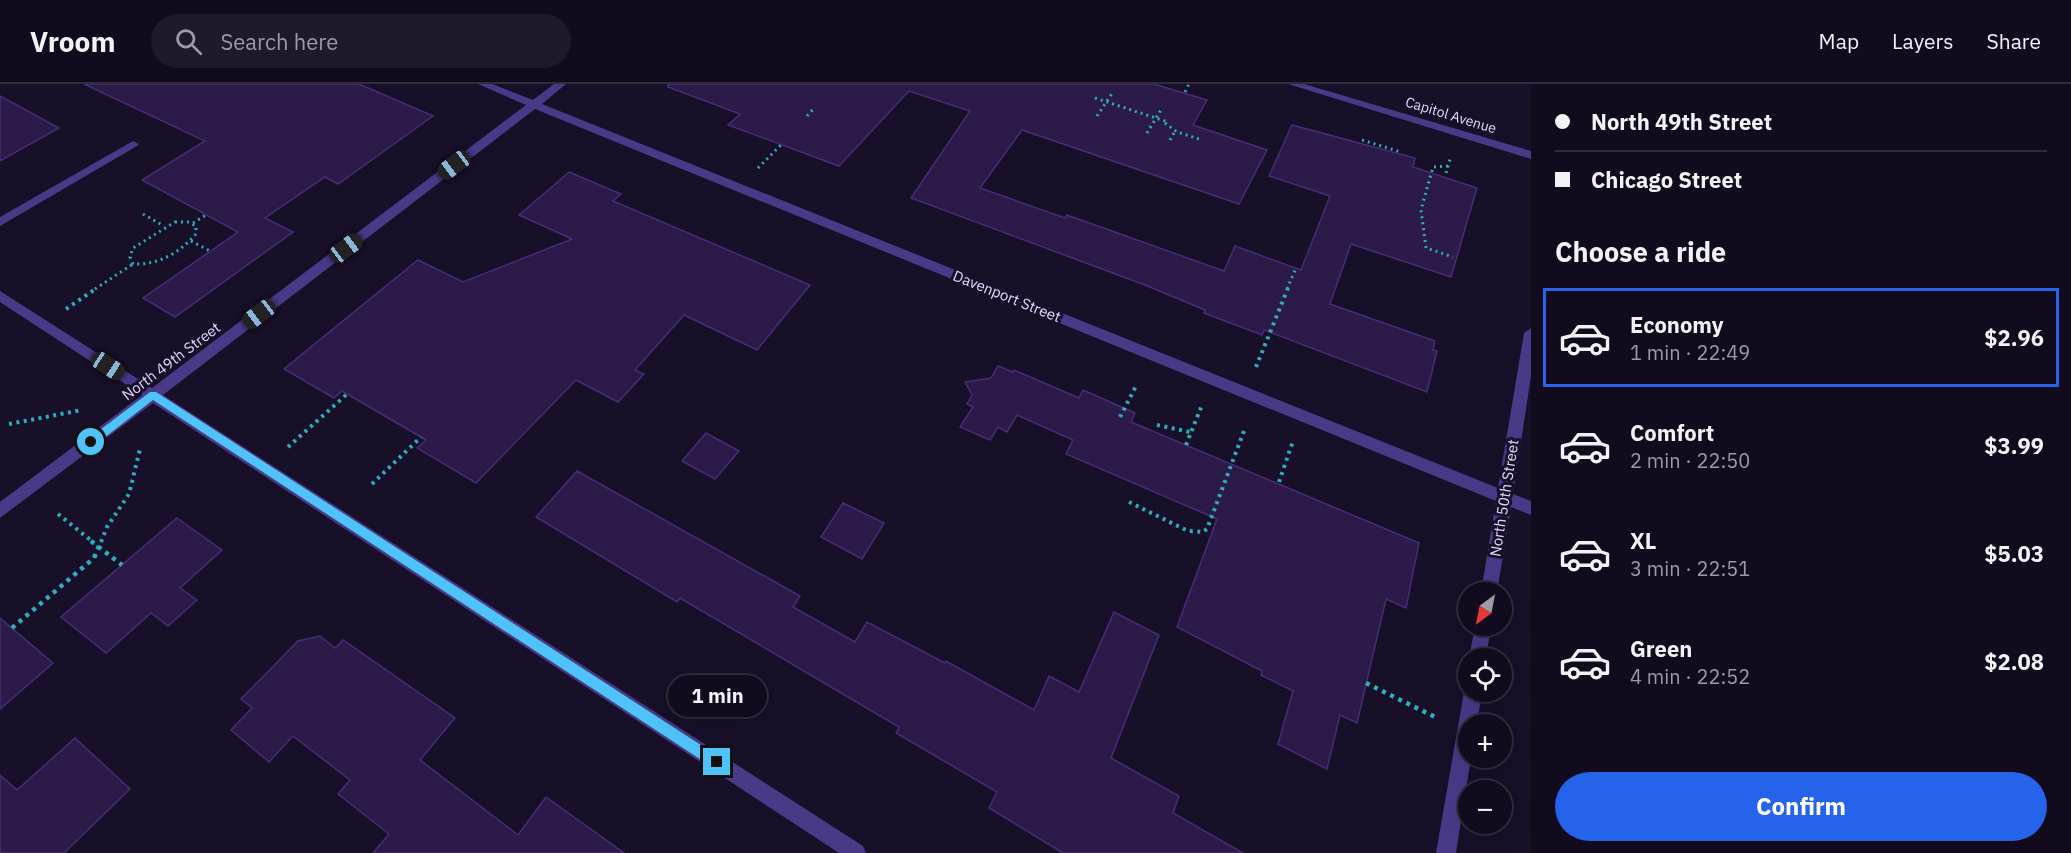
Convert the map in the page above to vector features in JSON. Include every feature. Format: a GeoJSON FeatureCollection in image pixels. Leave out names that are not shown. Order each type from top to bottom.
{"type":"FeatureCollection","features":[{"type":"Feature","properties":{"kind":"street","name":"Davenport Street"},"geometry":{"type":"LineString","coordinates":[[483,84],[1531,508]]}},
{"type":"Feature","properties":{"kind":"street","name":"North 49th Street"},"geometry":{"type":"LineString","coordinates":[[0,511],[561,84]]}},
{"type":"Feature","properties":{"kind":"street","name":"Capitol Avenue"},"geometry":{"type":"LineString","coordinates":[[1293,84],[1531,155]]}},
{"type":"Feature","properties":{"kind":"street"},"geometry":{"type":"LineString","coordinates":[[0,222],[134,144]]}},
{"type":"Feature","properties":{"kind":"street"},"geometry":{"type":"LineString","coordinates":[[0,296],[856,853]]}},
{"type":"Feature","properties":{"kind":"street","name":"North 50th Street"},"geometry":{"type":"LineString","coordinates":[[1490,582],[1531,333]]}},
{"type":"Feature","properties":{"kind":"street"},"geometry":{"type":"LineString","coordinates":[[1446,853],[1471,702]]}},
{"type":"Feature","properties":{"kind":"path"},"geometry":{"type":"LineString","coordinates":[[1185,92],[1189,84]]}},
{"type":"Feature","properties":{"kind":"path"},"geometry":{"type":"LineString","coordinates":[[1097,116],[1113,92]]}},
{"type":"Feature","properties":{"kind":"path"},"geometry":{"type":"LineString","coordinates":[[1095,98],[1168,122]]}},
{"type":"Feature","properties":{"kind":"path"},"geometry":{"type":"LineString","coordinates":[[807,116],[815,107]]}},
{"type":"Feature","properties":{"kind":"path"},"geometry":{"type":"LineString","coordinates":[[1147,133],[1162,108]]}},
{"type":"Feature","properties":{"kind":"path"},"geometry":{"type":"LineString","coordinates":[[1162,120],[1175,130],[1202,140]]}},
{"type":"Feature","properties":{"kind":"path"},"geometry":{"type":"LineString","coordinates":[[1170,140],[1175,130]]}},
{"type":"Feature","properties":{"kind":"path"},"geometry":{"type":"LineString","coordinates":[[1362,140],[1401,152]]}},
{"type":"Feature","properties":{"kind":"path"},"geometry":{"type":"LineString","coordinates":[[752,174],[781,145]]}},
{"type":"Feature","properties":{"kind":"path"},"geometry":{"type":"LineString","coordinates":[[1448,166],[1433,167],[1421,210],[1426,248],[1453,257]]}},
{"type":"Feature","properties":{"kind":"path"},"geometry":{"type":"LineString","coordinates":[[143,214],[165,227]]}},
{"type":"Feature","properties":{"kind":"path"},"geometry":{"type":"LineString","coordinates":[[133,264],[130,257],[133,248],[165,227],[182,222],[193,224],[206,215]]}},
{"type":"Feature","properties":{"kind":"path"},"geometry":{"type":"LineString","coordinates":[[59,313],[133,264],[148,265],[163,261],[191,241],[197,230],[193,224]]}},
{"type":"Feature","properties":{"kind":"path"},"geometry":{"type":"LineString","coordinates":[[191,241],[210,251]]}},
{"type":"Feature","properties":{"kind":"path"},"geometry":{"type":"LineString","coordinates":[[1256,366],[1296,268]]}},
{"type":"Feature","properties":{"kind":"path"},"geometry":{"type":"LineString","coordinates":[[1120,417],[1136,386]]}},
{"type":"Feature","properties":{"kind":"path"},"geometry":{"type":"LineString","coordinates":[[288,447],[347,394]]}},
{"type":"Feature","properties":{"kind":"path"},"geometry":{"type":"LineString","coordinates":[[1186,445],[1206,396]]}},
{"type":"Feature","properties":{"kind":"path"},"geometry":{"type":"LineString","coordinates":[[9,424],[82,410]]}},
{"type":"Feature","properties":{"kind":"path"},"geometry":{"type":"LineString","coordinates":[[1157,425],[1190,432]]}},
{"type":"Feature","properties":{"kind":"path"},"geometry":{"type":"LineString","coordinates":[[1129,502],[1188,531],[1203,532],[1208,529],[1244,431]]}},
{"type":"Feature","properties":{"kind":"path"},"geometry":{"type":"LineString","coordinates":[[1279,482],[1296,433]]}},
{"type":"Feature","properties":{"kind":"path"},"geometry":{"type":"LineString","coordinates":[[372,484],[421,437]]}},
{"type":"Feature","properties":{"kind":"path"},"geometry":{"type":"LineString","coordinates":[[12,628],[89,565],[111,520],[129,494],[140,449]]}},
{"type":"Feature","properties":{"kind":"path"},"geometry":{"type":"LineString","coordinates":[[58,514],[122,565]]}},
{"type":"Feature","properties":{"kind":"path"},"geometry":{"type":"LineString","coordinates":[[1366,683],[1435,717]]}},
{"type":"Feature","properties":{"kind":"building"},"geometry":{"type":"Polygon","coordinates":[[[84,84],[359,84],[433,116],[338,184],[325,177],[265,218],[293,232],[175,317],[143,298],[238,232],[142,180],[205,141],[84,84]]]}},
{"type":"Feature","properties":{"kind":"building"},"geometry":{"type":"Polygon","coordinates":[[[668,84],[1154,84],[1207,100],[1193,125],[1267,150],[1239,204],[1022,130],[980,188],[1065,218],[1067,215],[1224,271],[1235,246],[1301,270],[1330,196],[1269,176],[1292,125],[1415,158],[1413,167],[1477,188],[1451,277],[1351,244],[1330,304],[1435,341],[1433,350],[1437,351],[1427,392],[1264,330],[1262,335],[1204,313],[1205,310],[1145,285],[911,198],[970,111],[909,91],[839,166],[728,125],[740,114],[668,87],[668,84]]]}},
{"type":"Feature","properties":{"kind":"building"},"geometry":{"type":"Polygon","coordinates":[[[0,96],[59,128],[0,161],[0,96]]]}},
{"type":"Feature","properties":{"kind":"building"},"geometry":{"type":"Polygon","coordinates":[[[569,172],[621,194],[613,201],[810,285],[757,350],[684,315],[635,370],[644,374],[618,402],[576,380],[476,483],[417,448],[426,440],[342,391],[334,398],[284,369],[418,260],[463,282],[572,239],[519,215],[569,172]]]}},
{"type":"Feature","properties":{"kind":"building"},"geometry":{"type":"Polygon","coordinates":[[[998,366],[1013,372],[1014,370],[1079,398],[1083,390],[1135,413],[1131,422],[1419,543],[1406,608],[1386,599],[1357,723],[1340,715],[1327,769],[1278,744],[1293,691],[1261,675],[1262,671],[1177,627],[1217,519],[1066,454],[1073,440],[1017,415],[1007,432],[998,427],[990,440],[960,427],[973,407],[967,404],[972,395],[965,382],[991,378],[998,366]]]}},
{"type":"Feature","properties":{"kind":"building"},"geometry":{"type":"Polygon","coordinates":[[[706,433],[739,451],[715,479],[682,461],[706,433]]]}},
{"type":"Feature","properties":{"kind":"building"},"geometry":{"type":"Polygon","coordinates":[[[577,471],[800,596],[793,607],[855,642],[867,622],[945,663],[946,661],[1034,710],[1049,676],[1079,692],[1114,612],[1159,635],[1111,758],[1179,796],[1173,813],[1243,853],[1063,853],[989,808],[997,792],[896,733],[899,727],[680,598],[677,602],[536,517],[577,471]]]}},
{"type":"Feature","properties":{"kind":"building"},"geometry":{"type":"Polygon","coordinates":[[[843,503],[884,523],[862,559],[821,537],[843,503]]]}},
{"type":"Feature","properties":{"kind":"building"},"geometry":{"type":"Polygon","coordinates":[[[177,518],[222,550],[180,588],[197,600],[168,626],[151,613],[106,653],[61,617],[177,518]]]}},
{"type":"Feature","properties":{"kind":"building"},"geometry":{"type":"Polygon","coordinates":[[[0,618],[53,663],[0,709],[0,618]]]}},
{"type":"Feature","properties":{"kind":"building"},"geometry":{"type":"Polygon","coordinates":[[[320,636],[335,648],[343,640],[455,718],[420,760],[518,835],[546,797],[624,853],[373,853],[389,834],[338,794],[350,780],[293,736],[269,762],[231,730],[252,708],[241,699],[298,641],[320,636]]]}},
{"type":"Feature","properties":{"kind":"building"},"geometry":{"type":"Polygon","coordinates":[[[75,738],[130,789],[64,853],[0,853],[0,775],[17,790],[75,738]]]}},
{"type":"Feature","properties":{"kind":"route"},"geometry":{"type":"LineString","coordinates":[[91,442],[153,395],[717,762]]}}]}
